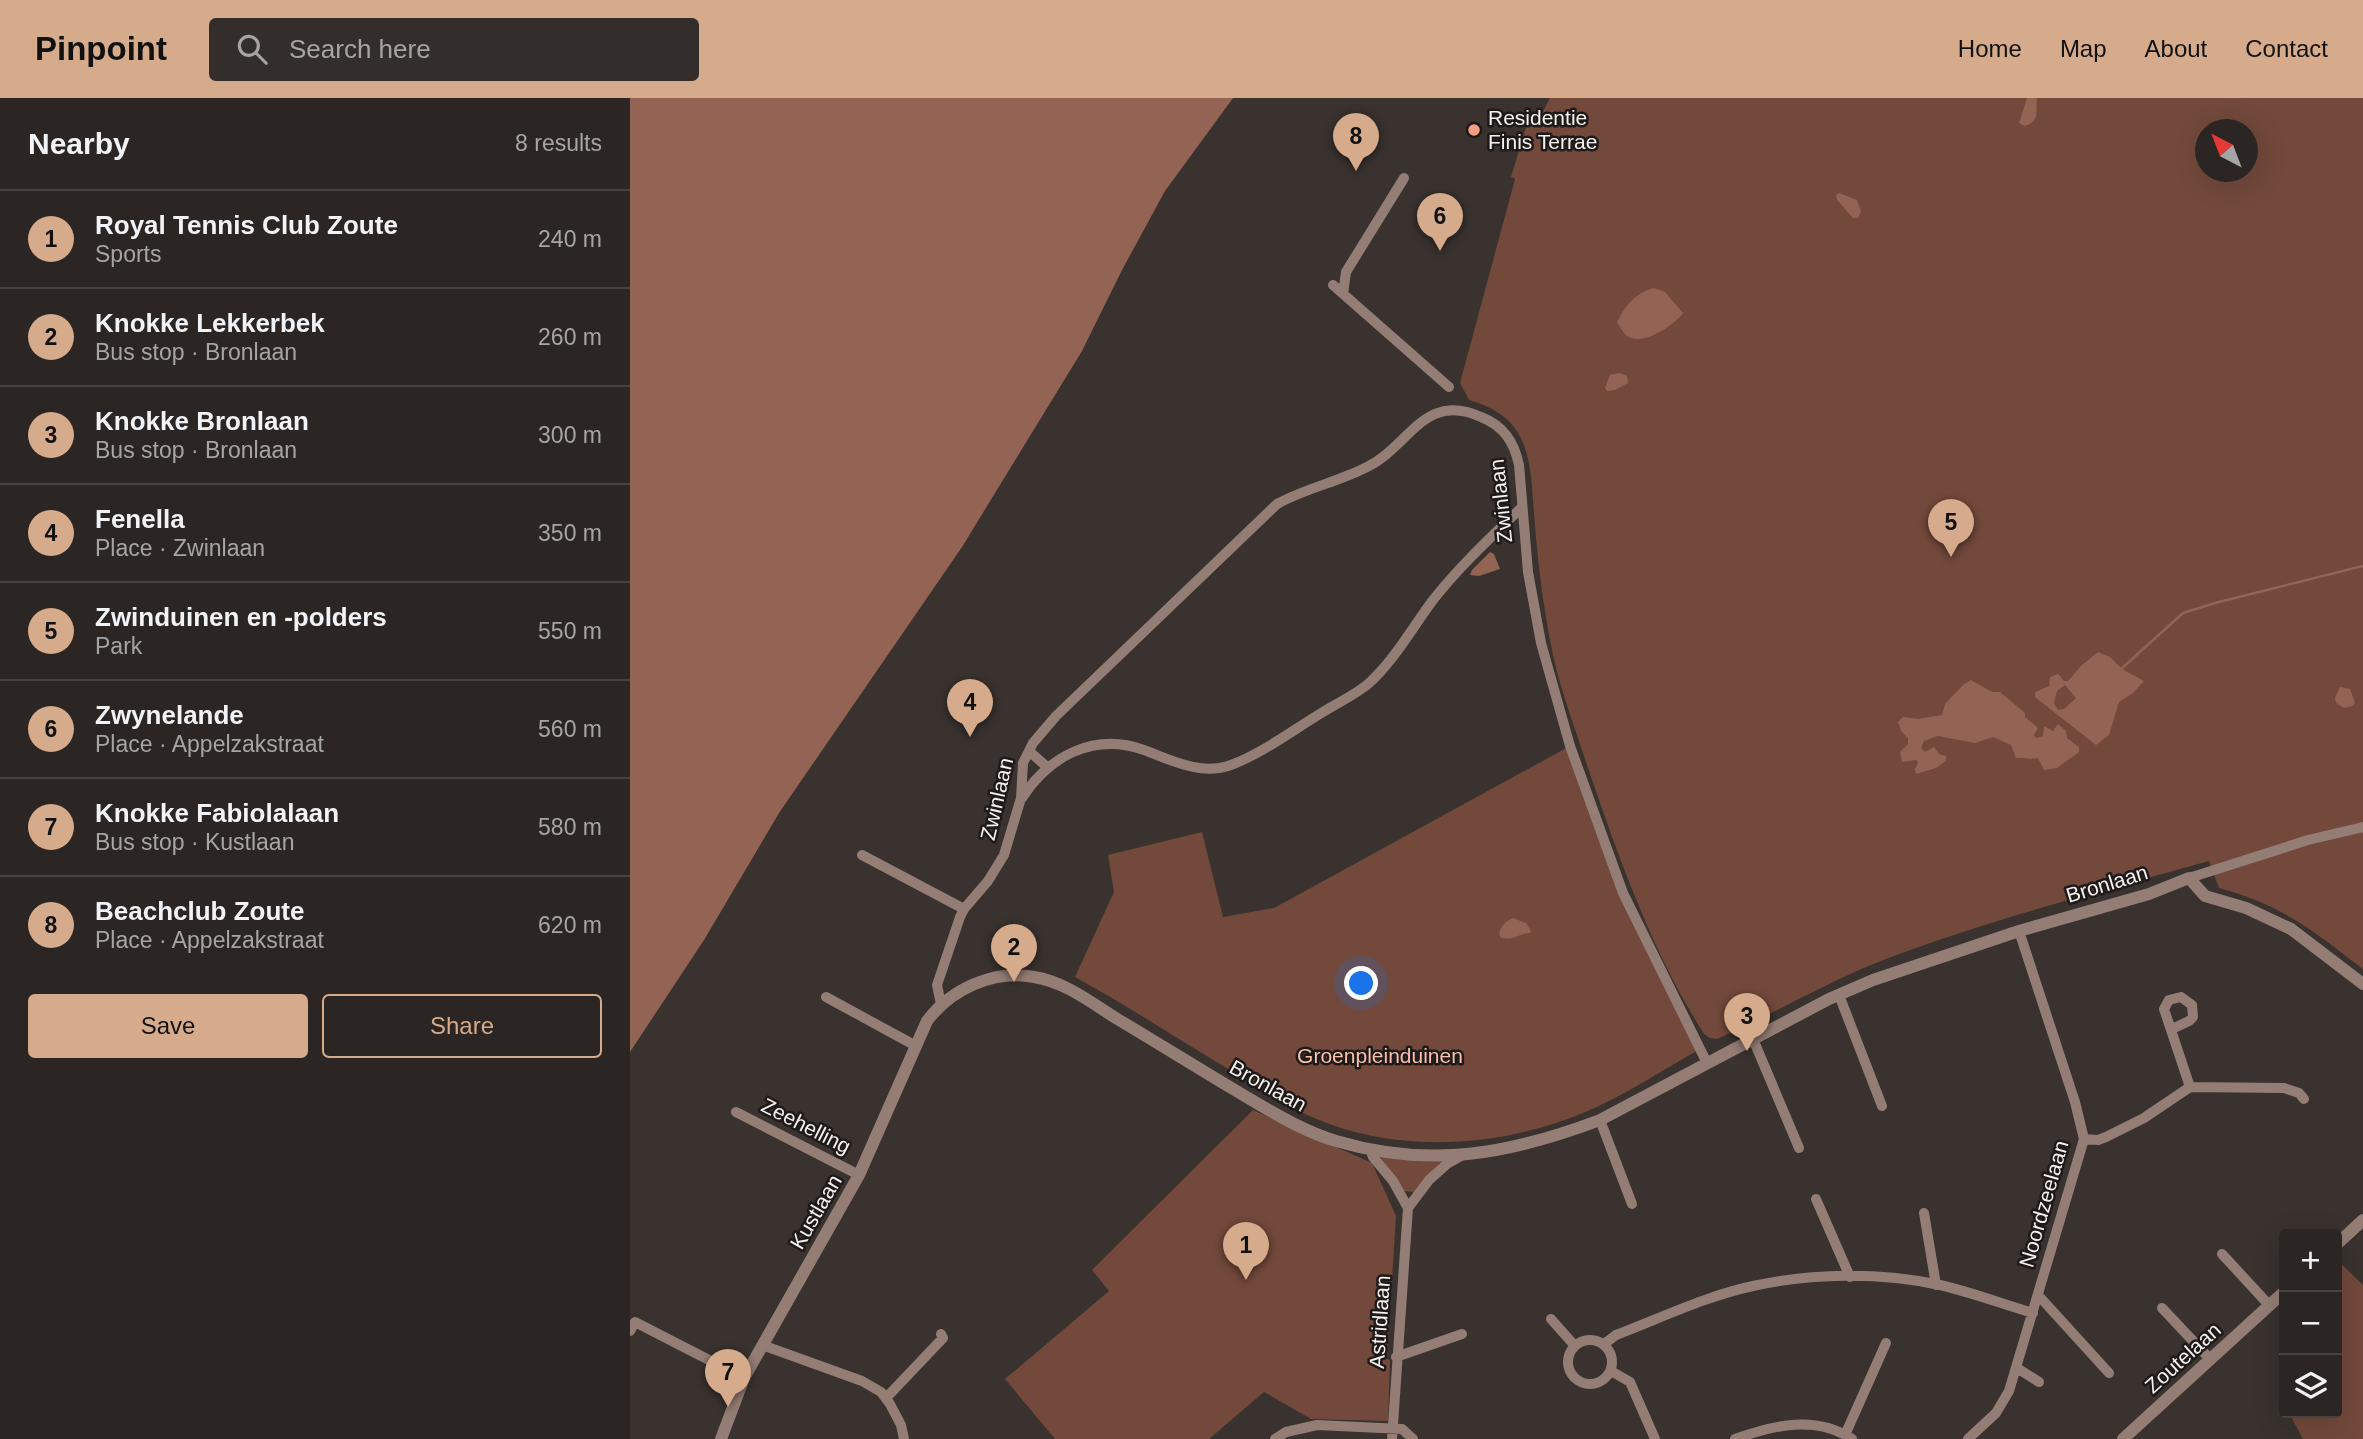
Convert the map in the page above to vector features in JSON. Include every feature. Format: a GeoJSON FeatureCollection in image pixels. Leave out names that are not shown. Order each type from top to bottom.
{"type":"FeatureCollection","features":[{"type":"Feature","properties":{"kind":"street"},"geometry":{"type":"LineString","coordinates":[[1343,293],[1346,272],[1404,178]]}},
{"type":"Feature","properties":{"kind":"street"},"geometry":{"type":"LineString","coordinates":[[1333,285],[1449,387]]}},
{"type":"Feature","properties":{"kind":"street","name":"Zwinlaan"},"geometry":{"type":"LineString","coordinates":[[941,1004],[937,985],[964,909],[996,870],[1004,855],[1021,798],[1023,763],[1028,751],[1072,699],[1124,652],[1265,513],[1305,490],[1369,467],[1431,415],[1454,408],[1485,418],[1505,432],[1516,451],[1528,572],[1541,643],[1570,746],[1623,893],[1707,1063]]}},
{"type":"Feature","properties":{"kind":"street"},"geometry":{"type":"LineString","coordinates":[[1021,798],[1047,767],[1083,747],[1120,744],[1174,763],[1201,768],[1229,766],[1259,751],[1367,685],[1387,663],[1444,587],[1521,508]]}},
{"type":"Feature","properties":{"kind":"street","name":"Zwinlaan"},"geometry":{"type":"LineString","coordinates":[[1028,751],[1047,767]]}},
{"type":"Feature","properties":{"kind":"street"},"geometry":{"type":"LineString","coordinates":[[2363,827],[2308,840],[2189,878],[2205,896],[2246,908],[2291,929],[2363,984]]}},
{"type":"Feature","properties":{"kind":"street"},"geometry":{"type":"LineString","coordinates":[[862,855],[964,909]]}},
{"type":"Feature","properties":{"kind":"street","name":"Bronlaan"},"geometry":{"type":"LineString","coordinates":[[941,1004],[966,988],[998,977],[1032,976],[1069,989],[1286,1121],[1335,1141],[1370,1149],[1418,1156],[1463,1155],[1510,1149],[1600,1120],[1839,995],[1912,965],[2149,894],[2189,878]]}},
{"type":"Feature","properties":{"kind":"street","name":"Noordzeelaan"},"geometry":{"type":"LineString","coordinates":[[1968,1439],[1996,1413],[2009,1391],[2084,1139],[2019,931]]}},
{"type":"Feature","properties":{"kind":"street"},"geometry":{"type":"LineString","coordinates":[[1839,995],[1882,1106]]}},
{"type":"Feature","properties":{"kind":"street"},"geometry":{"type":"LineString","coordinates":[[826,997],[916,1046]]}},
{"type":"Feature","properties":{"kind":"street","name":"Kustlaan"},"geometry":{"type":"LineString","coordinates":[[721,1439],[744,1378],[859,1175],[927,1021],[941,1004]]}},
{"type":"Feature","properties":{"kind":"street"},"geometry":{"type":"LineString","coordinates":[[2172,1029],[2189,1087]]}},
{"type":"Feature","properties":{"kind":"street"},"geometry":{"type":"LineString","coordinates":[[1753,1039],[1798,1148]]}},
{"type":"Feature","properties":{"kind":"street"},"geometry":{"type":"LineString","coordinates":[[2084,1139],[2106,1138],[2144,1118],[2189,1087],[2284,1087],[2299,1093],[2304,1099]]}},
{"type":"Feature","properties":{"kind":"street","name":"Zeehelling"},"geometry":{"type":"LineString","coordinates":[[736,1112],[859,1175]]}},
{"type":"Feature","properties":{"kind":"street"},"geometry":{"type":"LineString","coordinates":[[1600,1120],[1632,1204]]}},
{"type":"Feature","properties":{"kind":"street"},"geometry":{"type":"LineString","coordinates":[[1370,1149],[1408,1208],[1429,1180],[1447,1164],[1463,1155]]}},
{"type":"Feature","properties":{"kind":"street"},"geometry":{"type":"LineString","coordinates":[[1816,1199],[1850,1277]]}},
{"type":"Feature","properties":{"kind":"street","name":"Astridlaan"},"geometry":{"type":"LineString","coordinates":[[1392,1434],[1408,1208]]}},
{"type":"Feature","properties":{"kind":"street"},"geometry":{"type":"LineString","coordinates":[[1924,1213],[1936,1285]]}},
{"type":"Feature","properties":{"kind":"street"},"geometry":{"type":"LineString","coordinates":[[2342,1239],[2363,1220]]}},
{"type":"Feature","properties":{"kind":"street"},"geometry":{"type":"LineString","coordinates":[[2222,1254],[2269,1305]]}},
{"type":"Feature","properties":{"kind":"street"},"geometry":{"type":"LineString","coordinates":[[1604,1344],[1616,1335],[1751,1286],[1792,1279],[1874,1277],[1936,1285],[2032,1313]]}},
{"type":"Feature","properties":{"kind":"street"},"geometry":{"type":"LineString","coordinates":[[2038,1296],[2109,1373]]}},
{"type":"Feature","properties":{"kind":"street","name":"Zoutelaan"},"geometry":{"type":"LineString","coordinates":[[2123,1439],[2279,1296]]}},
{"type":"Feature","properties":{"kind":"street"},"geometry":{"type":"LineString","coordinates":[[2162,1308],[2210,1359]]}},
{"type":"Feature","properties":{"kind":"street"},"geometry":{"type":"LineString","coordinates":[[1551,1320],[1575,1346]]}},
{"type":"Feature","properties":{"kind":"street"},"geometry":{"type":"LineString","coordinates":[[632,1327],[744,1378]]}},
{"type":"Feature","properties":{"kind":"street"},"geometry":{"type":"LineString","coordinates":[[886,1398],[943,1338],[941,1334]]}},
{"type":"Feature","properties":{"kind":"street"},"geometry":{"type":"LineString","coordinates":[[1396,1357],[1462,1334]]}},
{"type":"Feature","properties":{"kind":"street"},"geometry":{"type":"LineString","coordinates":[[1589,1340],[1604,1344],[1612,1357],[1611,1371],[1601,1382],[1580,1382],[1570,1372],[1568,1365],[1571,1351],[1575,1346],[1589,1340]]}},
{"type":"Feature","properties":{"kind":"street"},"geometry":{"type":"LineString","coordinates":[[1735,1439],[1759,1430],[1801,1423],[1835,1430],[1849,1437],[1886,1343]]}},
{"type":"Feature","properties":{"kind":"street"},"geometry":{"type":"LineString","coordinates":[[762,1345],[862,1381],[881,1392],[901,1425],[904,1439]]}},
{"type":"Feature","properties":{"kind":"street"},"geometry":{"type":"LineString","coordinates":[[2017,1368],[2039,1382]]}},
{"type":"Feature","properties":{"kind":"street"},"geometry":{"type":"LineString","coordinates":[[1611,1371],[1630,1382],[1655,1439]]}},
{"type":"Feature","properties":{"kind":"street"},"geometry":{"type":"LineString","coordinates":[[1275,1439],[1295,1429],[1317,1425],[1392,1434],[1402,1429],[1413,1439]]}},
{"type":"Feature","properties":{"kind":"green space"},"geometry":{"type":"Polygon","coordinates":[[[1550,98],[2363,98],[2363,969],[2296,920],[2261,902],[2219,888],[2209,861],[1966,931],[1843,977],[1717,1039],[1704,1034],[1668,970],[1637,902],[1561,686],[1545,608],[1529,462],[1524,445],[1509,422],[1487,406],[1469,400],[1460,383],[1515,179],[1511,177],[1530,114],[1540,117],[1550,98]]]}},
{"type":"Feature","properties":{"kind":"green space","name":"Groenpleinduinen"},"geometry":{"type":"Polygon","coordinates":[[[1570,746],[1623,893],[1700,1049],[1588,1111],[1521,1132],[1487,1139],[1451,1142],[1381,1138],[1347,1130],[1284,1103],[1075,977],[1114,892],[1108,855],[1202,832],[1223,917],[1274,908],[1570,746]]]}},
{"type":"Feature","properties":{"kind":"green space"},"geometry":{"type":"Polygon","coordinates":[[[1253,1110],[1372,1163],[1396,1216],[1387,1359],[1390,1360],[1388,1421],[1311,1419],[1264,1392],[1209,1439],[1055,1439],[1005,1379],[1109,1291],[1092,1270],[1253,1110]]]}},
{"type":"Feature","properties":{"kind":"green space"},"geometry":{"type":"Polygon","coordinates":[[[1379,1155],[1443,1162],[1423,1180],[1415,1192],[1403,1191],[1379,1155]]]}},
{"type":"Feature","properties":{"kind":"green space"},"geometry":{"type":"Polygon","coordinates":[[[2342,1265],[2363,1285],[2363,1439],[2303,1439],[2292,1418],[2342,1418],[2342,1265]]]}},
{"type":"Feature","properties":{"kind":"shaded area"},"geometry":{"type":"Polygon","coordinates":[[[630,98],[1233,98],[1165,191],[1082,351],[962,547],[779,813],[704,940],[630,1052],[630,98]]]}},
{"type":"Feature","properties":{"kind":"shaded area"},"geometry":{"type":"Polygon","coordinates":[[[2027,98],[2037,98],[2037,111],[2033,121],[2025,126],[2019,123],[2027,98]]]}},
{"type":"Feature","properties":{"kind":"shaded area"},"geometry":{"type":"Polygon","coordinates":[[[1839,193],[1857,200],[1861,211],[1858,218],[1853,218],[1837,200],[1836,195],[1839,193]]]}},
{"type":"Feature","properties":{"kind":"shaded area"},"geometry":{"type":"Polygon","coordinates":[[[1654,288],[1665,292],[1683,313],[1666,328],[1649,337],[1634,339],[1627,336],[1617,322],[1620,316],[1636,296],[1654,288]]]}},
{"type":"Feature","properties":{"kind":"shaded area"},"geometry":{"type":"Polygon","coordinates":[[[1619,373],[1627,376],[1628,383],[1607,391],[1605,388],[1610,375],[1619,373]]]}},
{"type":"Feature","properties":{"kind":"shaded area"},"geometry":{"type":"Polygon","coordinates":[[[1490,552],[1494,554],[1500,569],[1479,576],[1470,575],[1472,570],[1490,552]]]}},
{"type":"Feature","properties":{"kind":"shaded area"},"geometry":{"type":"Polygon","coordinates":[[[2098,652],[2110,657],[2122,669],[2144,681],[2133,693],[2119,702],[2109,735],[2096,745],[2035,697],[2035,692],[2049,686],[2050,677],[2058,674],[2064,681],[2068,681],[2098,652]],[[2065,685],[2057,691],[2054,703],[2058,710],[2064,709],[2076,698],[2065,685]]]}},
{"type":"Feature","properties":{"kind":"shaded area"},"geometry":{"type":"Polygon","coordinates":[[[1971,680],[1992,692],[2000,692],[2025,713],[2025,717],[2038,728],[2034,735],[2036,738],[2043,736],[2044,726],[2053,731],[2058,724],[2066,731],[2067,738],[2079,747],[2079,752],[2057,768],[2044,770],[2038,758],[2016,758],[2011,745],[1993,737],[1975,743],[1938,736],[1924,741],[1921,748],[1925,752],[1934,747],[1939,754],[1946,756],[1946,761],[1936,768],[1916,774],[1917,760],[1902,762],[1900,752],[1908,744],[1908,738],[1901,731],[1898,722],[1903,717],[1918,719],[1942,715],[1945,704],[1971,680]]]}},
{"type":"Feature","properties":{"kind":"shaded area"},"geometry":{"type":"Polygon","coordinates":[[[2340,687],[2350,689],[2355,703],[2352,706],[2344,708],[2336,703],[2335,698],[2340,687]]]}},
{"type":"Feature","properties":{"kind":"shaded area"},"geometry":{"type":"Polygon","coordinates":[[[1513,918],[1526,923],[1530,933],[1500,937],[1503,926],[1513,918]]]}},
{"type":"Feature","properties":{"kind":"waterway"},"geometry":{"type":"LineString","coordinates":[[2121,669],[2183,613],[2363,566]]}},
{"type":"Feature","properties":{"kind":"place","name":"Residentie Finis Terrae"},"geometry":{"type":"Point","coordinates":[1474,130]}},
{"type":"Feature","properties":{"kind":"place","name":"Beachclub Zoute"},"geometry":{"type":"Point","coordinates":[1356,171]}},
{"type":"Feature","properties":{"kind":"place","name":"Zwynelande"},"geometry":{"type":"Point","coordinates":[1440,251]}},
{"type":"Feature","properties":{"kind":"place","name":"Zwinduinen en -polders"},"geometry":{"type":"Point","coordinates":[1951,557]}},
{"type":"Feature","properties":{"kind":"place","name":"Fenella"},"geometry":{"type":"Point","coordinates":[970,737]}},
{"type":"Feature","properties":{"kind":"place","name":"Knokke Lekkerbek"},"geometry":{"type":"Point","coordinates":[1014,982]}},
{"type":"Feature","properties":{"kind":"place","name":"Knokke Bronlaan"},"geometry":{"type":"Point","coordinates":[1747,1051]}},
{"type":"Feature","properties":{"kind":"place","name":"Royal Tennis Club Zoute"},"geometry":{"type":"Point","coordinates":[1246,1280]}},
{"type":"Feature","properties":{"kind":"place","name":"Knokke Fabiolalaan"},"geometry":{"type":"Point","coordinates":[728,1407]}}]}
